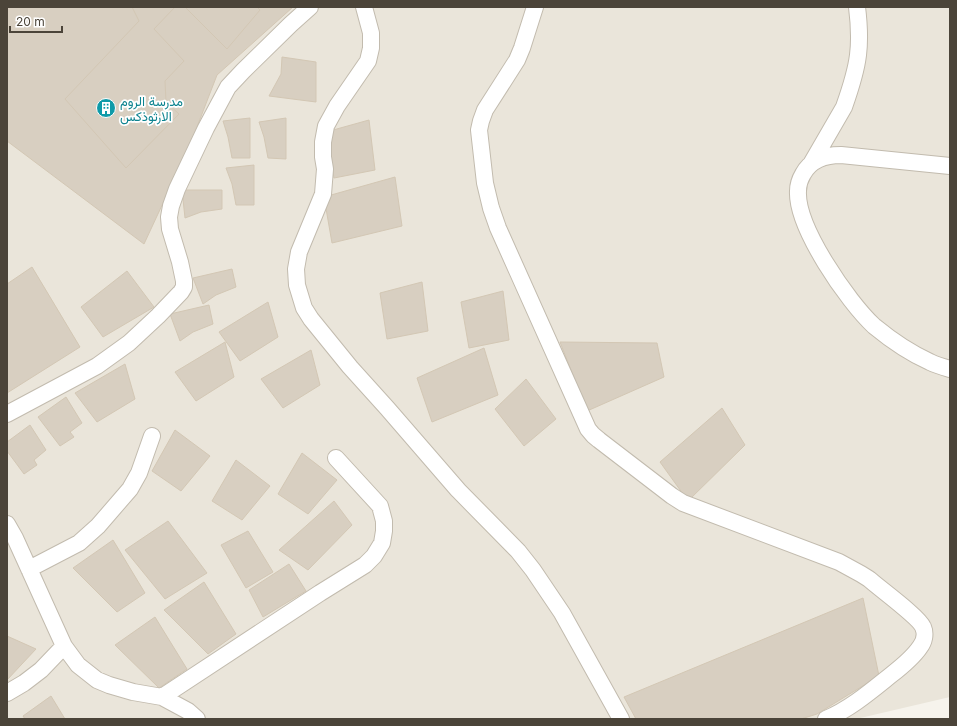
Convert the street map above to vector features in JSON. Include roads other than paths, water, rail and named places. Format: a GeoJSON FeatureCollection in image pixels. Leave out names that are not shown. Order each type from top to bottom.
{"type":"FeatureCollection","features":[{"type":"Feature","properties":{"kind":"street"},"geometry":{"type":"LineString","coordinates":[[7,414],[97,366],[129,343],[181,292],[184,287],[184,281],[170,229],[171,206],[177,189],[206,128],[228,87],[310,7]]}},
{"type":"Feature","properties":{"kind":"street"},"geometry":{"type":"LineString","coordinates":[[364,7],[371,33],[371,48],[368,61],[337,106],[326,126],[322,156],[325,169],[323,194],[298,252],[296,269],[297,285],[304,308],[310,319],[350,368],[458,490],[518,551],[533,570],[562,613],[621,719]]}},
{"type":"Feature","properties":{"kind":"street"},"geometry":{"type":"LineString","coordinates":[[535,7],[517,60],[485,110],[481,121],[479,130],[485,184],[498,228],[588,429],[599,440],[683,503],[845,565],[868,580],[915,617],[923,626],[925,633],[920,647],[901,666],[864,697],[834,716],[826,719]]}},
{"type":"Feature","properties":{"kind":"street"},"geometry":{"type":"LineString","coordinates":[[811,164],[848,98],[858,55],[859,36],[857,7]]}},
{"type":"Feature","properties":{"kind":"street"},"geometry":{"type":"LineString","coordinates":[[950,166],[829,155],[818,159],[805,170],[800,181],[798,192],[805,224],[816,248],[853,303],[873,325],[893,341],[931,363],[950,369]]}},
{"type":"Feature","properties":{"kind":"street"},"geometry":{"type":"LineString","coordinates":[[29,569],[79,543],[98,526],[130,488],[139,473],[152,436]]}},
{"type":"Feature","properties":{"kind":"street"},"geometry":{"type":"LineString","coordinates":[[162,697],[320,593],[365,566],[374,556],[382,543],[384,532],[384,521],[380,506],[336,458]]}},
{"type":"Feature","properties":{"kind":"street"},"geometry":{"type":"LineString","coordinates":[[7,524],[64,646],[78,665],[97,680],[109,686],[162,697],[188,711],[197,719]]}},
{"type":"Feature","properties":{"kind":"street"},"geometry":{"type":"LineString","coordinates":[[7,693],[24,683],[41,670],[64,646]]}},
{"type":"Feature","properties":{"kind":"place","name":"مدرسة الروم الارثوذكس"},"geometry":{"type":"Point","coordinates":[106,108]}}]}
